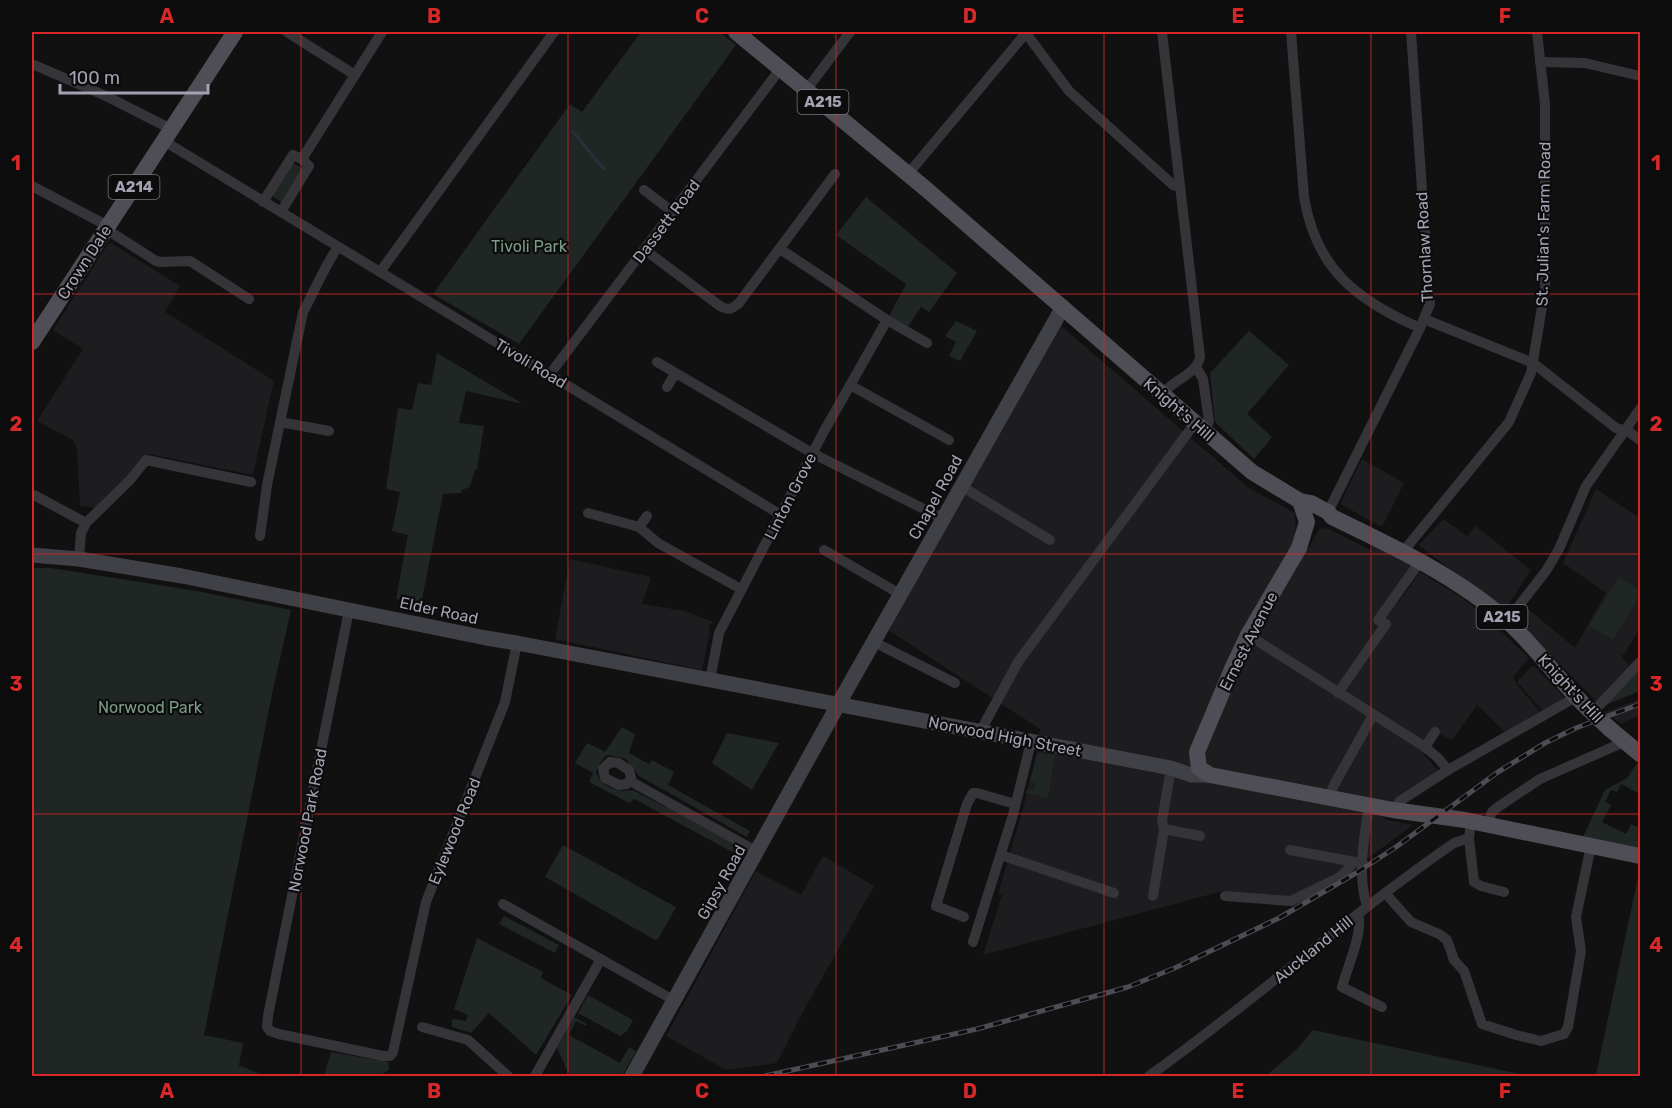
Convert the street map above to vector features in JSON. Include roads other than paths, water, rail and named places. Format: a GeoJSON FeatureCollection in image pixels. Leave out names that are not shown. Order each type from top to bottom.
{"type":"FeatureCollection","features":[{"type":"Feature","properties":{"kind":"main road","name":"Crown Dale"},"geometry":{"type":"LineString","coordinates":[[32,342],[235,32]]}},
{"type":"Feature","properties":{"kind":"main road","name":"Knight's Hill"},"geometry":{"type":"LineString","coordinates":[[736,32],[807,88],[1258,476],[1472,593],[1507,621],[1576,697],[1624,742],[1641,754]]}},
{"type":"Feature","properties":{"kind":"main road","name":"Chapel Road"},"geometry":{"type":"LineString","coordinates":[[839,704],[1063,307]]}},
{"type":"Feature","properties":{"kind":"main road"},"geometry":{"type":"LineString","coordinates":[[1300,501],[1306,515],[1305,533]]}},
{"type":"Feature","properties":{"kind":"main road"},"geometry":{"type":"LineString","coordinates":[[1305,533],[1318,520],[1330,514]]}},
{"type":"Feature","properties":{"kind":"main road","name":"Ernest Avenue"},"geometry":{"type":"LineString","coordinates":[[1197,752],[1248,635],[1299,548],[1305,533]]}},
{"type":"Feature","properties":{"kind":"main road","name":"Elder Road"},"geometry":{"type":"LineString","coordinates":[[32,555],[78,559],[182,576],[486,638],[839,704]]}},
{"type":"Feature","properties":{"kind":"main road","name":"Norwood High Street"},"geometry":{"type":"LineString","coordinates":[[839,704],[1171,768],[1191,775],[1210,775]]}},
{"type":"Feature","properties":{"kind":"main road","name":"Gipsy Road"},"geometry":{"type":"LineString","coordinates":[[632,1077],[839,704]]}},
{"type":"Feature","properties":{"kind":"main road"},"geometry":{"type":"LineString","coordinates":[[1171,768],[1186,765],[1197,752]]}},
{"type":"Feature","properties":{"kind":"main road"},"geometry":{"type":"LineString","coordinates":[[1197,752],[1197,766],[1210,775],[1476,828],[1641,856]]}},
{"type":"Feature","properties":{"kind":"street"},"geometry":{"type":"LineString","coordinates":[[287,32],[355,75]]}},
{"type":"Feature","properties":{"kind":"street"},"geometry":{"type":"LineString","coordinates":[[302,159],[380,32]]}},
{"type":"Feature","properties":{"kind":"street"},"geometry":{"type":"LineString","coordinates":[[380,273],[554,32]]}},
{"type":"Feature","properties":{"kind":"street"},"geometry":{"type":"LineString","coordinates":[[807,88],[850,32]]}},
{"type":"Feature","properties":{"kind":"street"},"geometry":{"type":"LineString","coordinates":[[908,174],[1026,32],[1069,91],[1173,185],[1179,187]]}},
{"type":"Feature","properties":{"kind":"street"},"geometry":{"type":"LineString","coordinates":[[1162,32],[1200,357],[1196,367],[1170,385],[1162,394]]}},
{"type":"Feature","properties":{"kind":"street"},"geometry":{"type":"LineString","coordinates":[[1291,32],[1302,184],[1306,209],[1312,230],[1326,258],[1354,291],[1381,310],[1533,363],[1616,428],[1625,430],[1641,440]]}},
{"type":"Feature","properties":{"kind":"street","name":"Thornlaw Road"},"geometry":{"type":"LineString","coordinates":[[1330,514],[1422,323],[1430,299],[1411,32]]}},
{"type":"Feature","properties":{"kind":"street","name":"St. Julian's Farm Road"},"geometry":{"type":"LineString","coordinates":[[1402,553],[1509,422],[1522,397],[1533,363],[1545,288],[1545,111],[1537,32]]}},
{"type":"Feature","properties":{"kind":"street"},"geometry":{"type":"LineString","coordinates":[[1540,62],[1585,63],[1641,76]]}},
{"type":"Feature","properties":{"kind":"street","name":"Tivoli Road"},"geometry":{"type":"LineString","coordinates":[[32,64],[106,96],[167,135],[263,202],[781,515]]}},
{"type":"Feature","properties":{"kind":"street","name":"Dassett Road"},"geometry":{"type":"LineString","coordinates":[[550,374],[781,68]]}},
{"type":"Feature","properties":{"kind":"street"},"geometry":{"type":"LineString","coordinates":[[263,202],[292,155],[302,159],[309,166],[281,212]]}},
{"type":"Feature","properties":{"kind":"street"},"geometry":{"type":"LineString","coordinates":[[645,250],[720,306],[727,310],[731,309],[739,303],[835,174]]}},
{"type":"Feature","properties":{"kind":"street"},"geometry":{"type":"LineString","coordinates":[[32,186],[107,227],[156,261],[190,261],[249,299]]}},
{"type":"Feature","properties":{"kind":"street"},"geometry":{"type":"LineString","coordinates":[[644,190],[673,212]]}},
{"type":"Feature","properties":{"kind":"street"},"geometry":{"type":"LineString","coordinates":[[260,537],[267,485],[303,312],[326,265],[338,247]]}},
{"type":"Feature","properties":{"kind":"street"},"geometry":{"type":"LineString","coordinates":[[780,249],[887,320],[927,343]]}},
{"type":"Feature","properties":{"kind":"street","name":"Linton Grove"},"geometry":{"type":"LineString","coordinates":[[710,680],[719,633],[812,453],[887,320]]}},
{"type":"Feature","properties":{"kind":"street"},"geometry":{"type":"LineString","coordinates":[[657,362],[812,453],[944,519]]}},
{"type":"Feature","properties":{"kind":"street"},"geometry":{"type":"LineString","coordinates":[[980,732],[1018,662],[1200,427],[1209,421],[1203,379],[1196,367]]}},
{"type":"Feature","properties":{"kind":"street"},"geometry":{"type":"LineString","coordinates":[[667,387],[675,374]]}},
{"type":"Feature","properties":{"kind":"street"},"geometry":{"type":"LineString","coordinates":[[850,385],[949,440]]}},
{"type":"Feature","properties":{"kind":"street"},"geometry":{"type":"LineString","coordinates":[[1507,621],[1550,564],[1586,486],[1641,409]]}},
{"type":"Feature","properties":{"kind":"street"},"geometry":{"type":"LineString","coordinates":[[280,422],[329,431]]}},
{"type":"Feature","properties":{"kind":"street"},"geometry":{"type":"LineString","coordinates":[[78,559],[81,533],[86,523],[130,480],[146,460],[251,482]]}},
{"type":"Feature","properties":{"kind":"street"},"geometry":{"type":"LineString","coordinates":[[962,486],[1050,540]]}},
{"type":"Feature","properties":{"kind":"street"},"geometry":{"type":"LineString","coordinates":[[34,495],[86,523]]}},
{"type":"Feature","properties":{"kind":"street"},"geometry":{"type":"LineString","coordinates":[[588,513],[639,527],[658,543],[741,589]]}},
{"type":"Feature","properties":{"kind":"street"},"geometry":{"type":"LineString","coordinates":[[639,527],[647,516]]}},
{"type":"Feature","properties":{"kind":"street"},"geometry":{"type":"LineString","coordinates":[[824,550],[900,594]]}},
{"type":"Feature","properties":{"kind":"street"},"geometry":{"type":"LineString","coordinates":[[1338,693],[1386,624],[1378,620],[1419,562]]}},
{"type":"Feature","properties":{"kind":"street","name":"Norwood Park Road"},"geometry":{"type":"LineString","coordinates":[[349,610],[268,1016],[268,1029],[279,1034],[390,1056]]}},
{"type":"Feature","properties":{"kind":"street"},"geometry":{"type":"LineString","coordinates":[[1248,635],[1425,747],[1448,770]]}},
{"type":"Feature","properties":{"kind":"street"},"geometry":{"type":"LineString","coordinates":[[874,642],[955,683]]}},
{"type":"Feature","properties":{"kind":"street","name":"Eylewood Road"},"geometry":{"type":"LineString","coordinates":[[390,1056],[393,1052],[426,902],[505,702],[517,643]]}},
{"type":"Feature","properties":{"kind":"street"},"geometry":{"type":"LineString","coordinates":[[1595,715],[1641,662]]}},
{"type":"Feature","properties":{"kind":"street"},"geometry":{"type":"LineString","coordinates":[[1393,810],[1400,801],[1448,770],[1576,697]]}},
{"type":"Feature","properties":{"kind":"street"},"geometry":{"type":"LineString","coordinates":[[1329,798],[1372,715]]}},
{"type":"Feature","properties":{"kind":"street"},"geometry":{"type":"LineString","coordinates":[[1425,747],[1435,732]]}},
{"type":"Feature","properties":{"kind":"street"},"geometry":{"type":"LineString","coordinates":[[973,942],[1015,804],[1031,742]]}},
{"type":"Feature","properties":{"kind":"street"},"geometry":{"type":"LineString","coordinates":[[1504,892],[1474,882],[1476,828],[1498,807],[1540,779],[1624,742]]}},
{"type":"Feature","properties":{"kind":"street"},"geometry":{"type":"LineString","coordinates":[[1153,896],[1171,768]]}},
{"type":"Feature","properties":{"kind":"street"},"geometry":{"type":"LineString","coordinates":[[630,781],[758,852]]}},
{"type":"Feature","properties":{"kind":"street"},"geometry":{"type":"LineString","coordinates":[[964,917],[936,906],[967,804],[973,793],[977,793],[1015,804]]}},
{"type":"Feature","properties":{"kind":"street"},"geometry":{"type":"LineString","coordinates":[[1367,906],[1362,891],[1359,863],[1369,806]]}},
{"type":"Feature","properties":{"kind":"street","name":"Auckland Hill"},"geometry":{"type":"LineString","coordinates":[[1149,1077],[1189,1048],[1367,906],[1476,828]]}},
{"type":"Feature","properties":{"kind":"street"},"geometry":{"type":"LineString","coordinates":[[1164,829],[1200,836]]}},
{"type":"Feature","properties":{"kind":"street"},"geometry":{"type":"LineString","coordinates":[[1385,893],[1411,922],[1447,940],[1454,960],[1464,971],[1482,1024],[1545,1041],[1567,1031],[1581,951],[1576,917],[1592,846]]}},
{"type":"Feature","properties":{"kind":"street"},"geometry":{"type":"LineString","coordinates":[[1290,850],[1359,863]]}},
{"type":"Feature","properties":{"kind":"street"},"geometry":{"type":"LineString","coordinates":[[1000,855],[1114,893]]}},
{"type":"Feature","properties":{"kind":"street"},"geometry":{"type":"LineString","coordinates":[[1225,896],[1291,900],[1341,877],[1359,863]]}},
{"type":"Feature","properties":{"kind":"street"},"geometry":{"type":"LineString","coordinates":[[503,904],[675,1001]]}},
{"type":"Feature","properties":{"kind":"street"},"geometry":{"type":"LineString","coordinates":[[1358,914],[1359,932],[1342,987],[1382,1007]]}},
{"type":"Feature","properties":{"kind":"street"},"geometry":{"type":"LineString","coordinates":[[535,1077],[601,959]]}},
{"type":"Feature","properties":{"kind":"street"},"geometry":{"type":"LineString","coordinates":[[422,1027],[468,1040],[508,1077]]}},
{"type":"Feature","properties":{"kind":"waterway"},"geometry":{"type":"LineString","coordinates":[[573,132],[604,169]]}},
{"type":"Feature","properties":{"kind":"railway"},"geometry":{"type":"LineString","coordinates":[[765,1076],[977,1029],[1128,987],[1177,967],[1279,918],[1356,873],[1396,847],[1498,772],[1545,743],[1576,728],[1640,704]]}},
{"type":"Feature","properties":{"kind":"park label","name":"Tivoli Park"},"geometry":{"type":"Point","coordinates":[529,246]}},
{"type":"Feature","properties":{"kind":"park label","name":"Norwood Park"},"geometry":{"type":"Point","coordinates":[150,707]}}]}
